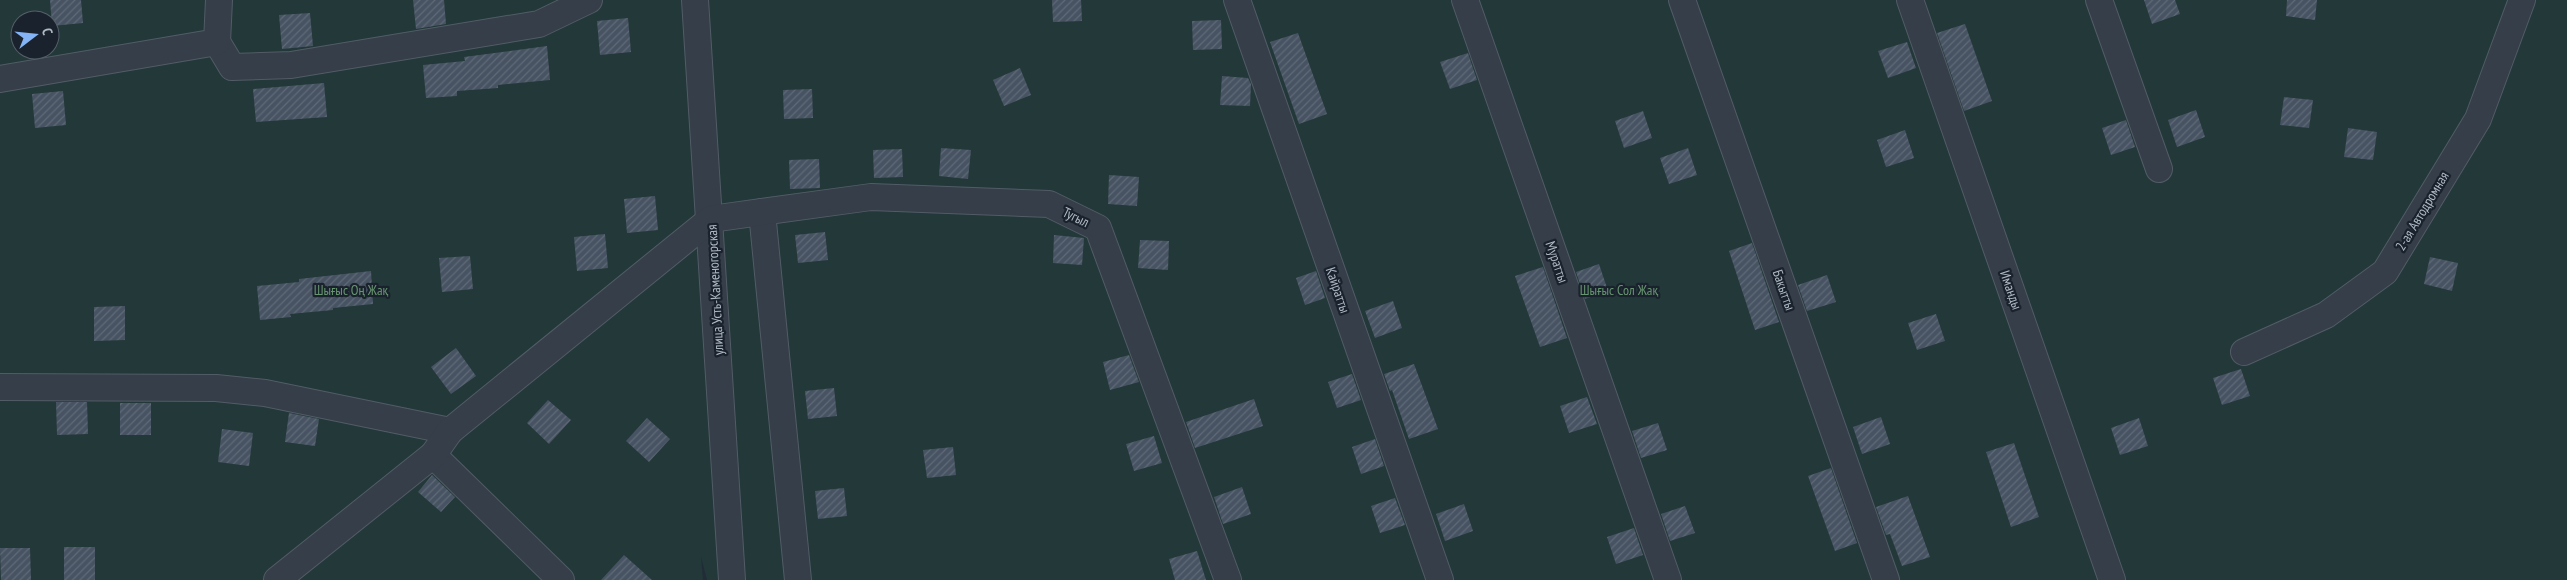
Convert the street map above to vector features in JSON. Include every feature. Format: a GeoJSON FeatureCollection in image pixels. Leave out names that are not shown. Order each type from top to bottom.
{"type":"FeatureCollection","features":[{"type":"Feature","properties":{"kind":"street"},"geometry":{"type":"LineString","coordinates":[[219,0],[217,42],[232,67],[291,65],[539,24],[589,0]]}},
{"type":"Feature","properties":{"kind":"street","name":"улица Усть-Каменогорская"},"geometry":{"type":"LineString","coordinates":[[695,0],[711,220],[732,580]]}},
{"type":"Feature","properties":{"kind":"street","name":"Кайратты"},"geometry":{"type":"LineString","coordinates":[[1237,0],[1440,580]]}},
{"type":"Feature","properties":{"kind":"street","name":"Муратты"},"geometry":{"type":"LineString","coordinates":[[1465,0],[1668,580]]}},
{"type":"Feature","properties":{"kind":"street","name":"Бакытты"},"geometry":{"type":"LineString","coordinates":[[1682,0],[1886,580]]}},
{"type":"Feature","properties":{"kind":"street","name":"Иманды"},"geometry":{"type":"LineString","coordinates":[[1910,0],[2112,580]]}},
{"type":"Feature","properties":{"kind":"street"},"geometry":{"type":"LineString","coordinates":[[2099,0],[2159,169]]}},
{"type":"Feature","properties":{"kind":"street","name":"2-ая Автодромная"},"geometry":{"type":"LineString","coordinates":[[2244,352],[2326,315],[2385,272],[2478,119],[2522,0]]}},
{"type":"Feature","properties":{"kind":"street"},"geometry":{"type":"LineString","coordinates":[[0,79],[217,42]]}},
{"type":"Feature","properties":{"kind":"street","name":"Тугыл"},"geometry":{"type":"LineString","coordinates":[[711,220],[871,197],[1049,204],[1098,228],[1228,580]]}},
{"type":"Feature","properties":{"kind":"street"},"geometry":{"type":"LineString","coordinates":[[762,212],[798,580]]}},
{"type":"Feature","properties":{"kind":"street"},"geometry":{"type":"LineString","coordinates":[[277,580],[433,455],[450,431],[711,220]]}},
{"type":"Feature","properties":{"kind":"street"},"geometry":{"type":"LineString","coordinates":[[0,387],[216,388],[265,393],[450,431]]}},
{"type":"Feature","properties":{"kind":"street"},"geometry":{"type":"LineString","coordinates":[[433,455],[562,580]]}},
{"type":"Feature","properties":{"kind":"green space","name":"Шығыс Сол Жақ"},"geometry":{"type":"Polygon","coordinates":[[[0,0],[2567,0],[2567,580],[707,580],[701,557],[703,580],[0,580],[0,0]]]}},
{"type":"Feature","properties":{"kind":"building"},"geometry":{"type":"Polygon","coordinates":[[[50,0],[81,0],[83,23],[60,25],[60,10],[51,10],[50,0]]]}},
{"type":"Feature","properties":{"kind":"building"},"geometry":{"type":"Polygon","coordinates":[[[413,0],[444,0],[446,24],[416,29],[413,0]]]}},
{"type":"Feature","properties":{"kind":"building"},"geometry":{"type":"Polygon","coordinates":[[[1052,0],[1081,0],[1082,21],[1053,22],[1052,0]]]}},
{"type":"Feature","properties":{"kind":"building"},"geometry":{"type":"Polygon","coordinates":[[[2144,0],[2175,0],[2180,14],[2152,24],[2144,0]]]}},
{"type":"Feature","properties":{"kind":"building"},"geometry":{"type":"Polygon","coordinates":[[[2287,0],[2317,0],[2315,20],[2286,16],[2287,0]]]}},
{"type":"Feature","properties":{"kind":"building"},"geometry":{"type":"Polygon","coordinates":[[[310,13],[313,46],[282,49],[279,15],[310,13]]]}},
{"type":"Feature","properties":{"kind":"building"},"geometry":{"type":"Polygon","coordinates":[[[628,18],[631,52],[600,55],[597,21],[628,18]]]}},
{"type":"Feature","properties":{"kind":"building"},"geometry":{"type":"Polygon","coordinates":[[[1221,20],[1222,49],[1193,50],[1192,21],[1221,20]]]}},
{"type":"Feature","properties":{"kind":"building"},"geometry":{"type":"Polygon","coordinates":[[[1965,24],[1992,101],[1964,111],[1937,33],[1965,24]]]}},
{"type":"Feature","properties":{"kind":"building"},"geometry":{"type":"Polygon","coordinates":[[[1298,33],[1327,114],[1299,124],[1270,42],[1298,33]]]}},
{"type":"Feature","properties":{"kind":"building"},"geometry":{"type":"Polygon","coordinates":[[[1907,42],[1916,68],[1888,78],[1878,51],[1907,42]]]}},
{"type":"Feature","properties":{"kind":"building"},"geometry":{"type":"Polygon","coordinates":[[[547,46],[550,80],[498,85],[498,88],[457,91],[457,96],[426,98],[423,65],[465,61],[464,57],[547,46]]]}},
{"type":"Feature","properties":{"kind":"building"},"geometry":{"type":"Polygon","coordinates":[[[1468,53],[1477,80],[1450,89],[1440,62],[1468,53]]]}},
{"type":"Feature","properties":{"kind":"building"},"geometry":{"type":"Polygon","coordinates":[[[1020,68],[1031,95],[1004,106],[993,80],[1020,68]]]}},
{"type":"Feature","properties":{"kind":"building"},"geometry":{"type":"Polygon","coordinates":[[[1222,76],[1248,78],[1251,84],[1250,106],[1220,105],[1222,76]]]}},
{"type":"Feature","properties":{"kind":"building"},"geometry":{"type":"Polygon","coordinates":[[[324,83],[327,117],[256,122],[253,89],[324,83]]]}},
{"type":"Feature","properties":{"kind":"building"},"geometry":{"type":"Polygon","coordinates":[[[812,89],[813,118],[784,119],[783,90],[812,89]]]}},
{"type":"Feature","properties":{"kind":"building"},"geometry":{"type":"Polygon","coordinates":[[[63,91],[66,125],[35,128],[32,94],[63,91]]]}},
{"type":"Feature","properties":{"kind":"building"},"geometry":{"type":"Polygon","coordinates":[[[2284,97],[2313,100],[2309,128],[2280,125],[2284,97]]]}},
{"type":"Feature","properties":{"kind":"building"},"geometry":{"type":"Polygon","coordinates":[[[2196,110],[2205,137],[2177,147],[2168,120],[2196,110]]]}},
{"type":"Feature","properties":{"kind":"building"},"geometry":{"type":"Polygon","coordinates":[[[1643,111],[1652,138],[1624,148],[1615,121],[1643,111]]]}},
{"type":"Feature","properties":{"kind":"building"},"geometry":{"type":"Polygon","coordinates":[[[2126,120],[2135,147],[2111,155],[2102,128],[2126,120]]]}},
{"type":"Feature","properties":{"kind":"building"},"geometry":{"type":"Polygon","coordinates":[[[2348,128],[2377,132],[2373,160],[2344,157],[2348,128]]]}},
{"type":"Feature","properties":{"kind":"building"},"geometry":{"type":"Polygon","coordinates":[[[1905,130],[1914,158],[1886,167],[1877,140],[1905,130]]]}},
{"type":"Feature","properties":{"kind":"building"},"geometry":{"type":"Polygon","coordinates":[[[941,148],[971,150],[968,179],[939,176],[941,148]]]}},
{"type":"Feature","properties":{"kind":"building"},"geometry":{"type":"Polygon","coordinates":[[[1688,148],[1697,175],[1669,184],[1660,158],[1688,148]]]}},
{"type":"Feature","properties":{"kind":"building"},"geometry":{"type":"Polygon","coordinates":[[[902,149],[903,177],[874,178],[873,150],[902,149]]]}},
{"type":"Feature","properties":{"kind":"building"},"geometry":{"type":"Polygon","coordinates":[[[819,159],[820,188],[790,189],[789,160],[819,159]]]}},
{"type":"Feature","properties":{"kind":"building"},"geometry":{"type":"Polygon","coordinates":[[[1109,175],[1139,177],[1137,206],[1108,204],[1109,175]]]}},
{"type":"Feature","properties":{"kind":"building"},"geometry":{"type":"Polygon","coordinates":[[[655,196],[658,230],[627,233],[624,199],[655,196]]]}},
{"type":"Feature","properties":{"kind":"building"},"geometry":{"type":"Polygon","coordinates":[[[825,232],[828,260],[798,263],[795,235],[825,232]]]}},
{"type":"Feature","properties":{"kind":"building"},"geometry":{"type":"Polygon","coordinates":[[[605,234],[608,268],[577,271],[574,237],[605,234]]]}},
{"type":"Feature","properties":{"kind":"building"},"geometry":{"type":"Polygon","coordinates":[[[1054,235],[1084,238],[1082,265],[1053,263],[1054,235]]]}},
{"type":"Feature","properties":{"kind":"building"},"geometry":{"type":"Polygon","coordinates":[[[1140,240],[1169,241],[1168,270],[1138,268],[1140,240]]]}},
{"type":"Feature","properties":{"kind":"building"},"geometry":{"type":"Polygon","coordinates":[[[1752,243],[1779,322],[1755,330],[1729,251],[1752,243]]]}},
{"type":"Feature","properties":{"kind":"building"},"geometry":{"type":"Polygon","coordinates":[[[470,256],[473,289],[442,292],[439,258],[470,256]]]}},
{"type":"Feature","properties":{"kind":"building"},"geometry":{"type":"Polygon","coordinates":[[[2430,257],[2458,263],[2452,291],[2424,284],[2430,257]]]}},
{"type":"Feature","properties":{"kind":"building"},"geometry":{"type":"Polygon","coordinates":[[[1599,264],[1608,291],[1585,299],[1576,272],[1599,264]]]}},
{"type":"Feature","properties":{"kind":"building"},"geometry":{"type":"Polygon","coordinates":[[[1543,267],[1567,338],[1540,347],[1515,276],[1543,267]]]}},
{"type":"Feature","properties":{"kind":"building"},"geometry":{"type":"Polygon","coordinates":[[[371,271],[373,304],[290,314],[291,317],[260,320],[257,286],[299,282],[299,279],[371,271]]]}},
{"type":"Feature","properties":{"kind":"building"},"geometry":{"type":"Polygon","coordinates":[[[1316,271],[1325,298],[1305,305],[1296,278],[1316,271]]]}},
{"type":"Feature","properties":{"kind":"building"},"geometry":{"type":"Polygon","coordinates":[[[1827,275],[1836,302],[1807,311],[1798,285],[1827,275]]]}},
{"type":"Feature","properties":{"kind":"building"},"geometry":{"type":"Polygon","coordinates":[[[1393,301],[1402,328],[1375,338],[1365,311],[1393,301]]]}},
{"type":"Feature","properties":{"kind":"building"},"geometry":{"type":"Polygon","coordinates":[[[125,306],[125,340],[94,341],[94,307],[125,306]]]}},
{"type":"Feature","properties":{"kind":"building"},"geometry":{"type":"Polygon","coordinates":[[[1936,314],[1945,341],[1917,350],[1908,323],[1936,314]]]}},
{"type":"Feature","properties":{"kind":"building"},"geometry":{"type":"Polygon","coordinates":[[[456,348],[476,376],[451,394],[431,367],[456,348]]]}},
{"type":"Feature","properties":{"kind":"building"},"geometry":{"type":"Polygon","coordinates":[[[1129,355],[1139,382],[1110,390],[1103,362],[1129,355]]]}},
{"type":"Feature","properties":{"kind":"building"},"geometry":{"type":"Polygon","coordinates":[[[1414,364],[1438,429],[1409,439],[1392,390],[1390,391],[1384,374],[1414,364]]]}},
{"type":"Feature","properties":{"kind":"building"},"geometry":{"type":"Polygon","coordinates":[[[2241,369],[2250,396],[2222,405],[2213,378],[2241,369]]]}},
{"type":"Feature","properties":{"kind":"building"},"geometry":{"type":"Polygon","coordinates":[[[1352,374],[1361,400],[1337,408],[1328,382],[1352,374]]]}},
{"type":"Feature","properties":{"kind":"building"},"geometry":{"type":"Polygon","coordinates":[[[834,388],[837,416],[808,419],[805,391],[834,388]]]}},
{"type":"Feature","properties":{"kind":"building"},"geometry":{"type":"Polygon","coordinates":[[[1587,397],[1597,424],[1569,433],[1560,406],[1587,397]]]}},
{"type":"Feature","properties":{"kind":"building"},"geometry":{"type":"Polygon","coordinates":[[[1254,399],[1263,426],[1195,448],[1186,422],[1254,399]]]}},
{"type":"Feature","properties":{"kind":"building"},"geometry":{"type":"Polygon","coordinates":[[[548,400],[571,420],[549,444],[527,423],[548,400]]]}},
{"type":"Feature","properties":{"kind":"building"},"geometry":{"type":"Polygon","coordinates":[[[56,402],[87,402],[88,434],[57,435],[56,402]]]}},
{"type":"Feature","properties":{"kind":"building"},"geometry":{"type":"Polygon","coordinates":[[[120,403],[151,403],[151,435],[120,435],[120,403]]]}},
{"type":"Feature","properties":{"kind":"building"},"geometry":{"type":"Polygon","coordinates":[[[289,413],[319,419],[315,446],[285,442],[289,413]]]}},
{"type":"Feature","properties":{"kind":"building"},"geometry":{"type":"Polygon","coordinates":[[[1881,417],[1890,444],[1862,454],[1853,427],[1881,417]]]}},
{"type":"Feature","properties":{"kind":"building"},"geometry":{"type":"Polygon","coordinates":[[[647,418],[670,439],[649,462],[626,441],[647,418]]]}},
{"type":"Feature","properties":{"kind":"building"},"geometry":{"type":"Polygon","coordinates":[[[2139,418],[2148,446],[2120,455],[2111,428],[2139,418]]]}},
{"type":"Feature","properties":{"kind":"building"},"geometry":{"type":"Polygon","coordinates":[[[1658,423],[1667,450],[1641,458],[1632,431],[1658,423]]]}},
{"type":"Feature","properties":{"kind":"building"},"geometry":{"type":"Polygon","coordinates":[[[222,429],[253,433],[249,466],[218,462],[222,429]]]}},
{"type":"Feature","properties":{"kind":"building"},"geometry":{"type":"Polygon","coordinates":[[[1154,436],[1162,463],[1134,471],[1126,444],[1154,436]]]}},
{"type":"Feature","properties":{"kind":"building"},"geometry":{"type":"Polygon","coordinates":[[[1375,439],[1384,466],[1361,474],[1352,447],[1375,439]]]}},
{"type":"Feature","properties":{"kind":"building"},"geometry":{"type":"Polygon","coordinates":[[[2014,443],[2039,517],[2011,527],[1986,452],[2014,443]]]}},
{"type":"Feature","properties":{"kind":"building"},"geometry":{"type":"Polygon","coordinates":[[[953,447],[956,475],[927,478],[923,450],[953,447]]]}},
{"type":"Feature","properties":{"kind":"building"},"geometry":{"type":"Polygon","coordinates":[[[1831,468],[1857,543],[1835,551],[1808,476],[1831,468]]]}},
{"type":"Feature","properties":{"kind":"building"},"geometry":{"type":"Polygon","coordinates":[[[432,475],[455,497],[441,512],[418,492],[432,475]]]}},
{"type":"Feature","properties":{"kind":"building"},"geometry":{"type":"Polygon","coordinates":[[[1242,487],[1251,514],[1223,524],[1214,497],[1242,487]]]}},
{"type":"Feature","properties":{"kind":"building"},"geometry":{"type":"Polygon","coordinates":[[[844,488],[847,516],[818,519],[815,491],[844,488]]]}},
{"type":"Feature","properties":{"kind":"building"},"geometry":{"type":"Polygon","coordinates":[[[1908,496],[1930,557],[1902,566],[1890,534],[1886,535],[1876,507],[1908,496]]]}},
{"type":"Feature","properties":{"kind":"building"},"geometry":{"type":"Polygon","coordinates":[[[1395,498],[1405,525],[1380,533],[1371,506],[1395,498]]]}},
{"type":"Feature","properties":{"kind":"building"},"geometry":{"type":"Polygon","coordinates":[[[1464,504],[1473,531],[1445,541],[1436,514],[1464,504]]]}},
{"type":"Feature","properties":{"kind":"building"},"geometry":{"type":"Polygon","coordinates":[[[1685,506],[1695,533],[1670,541],[1661,514],[1685,506]]]}},
{"type":"Feature","properties":{"kind":"building"},"geometry":{"type":"Polygon","coordinates":[[[1634,528],[1643,555],[1616,564],[1607,537],[1634,528]]]}},
{"type":"Feature","properties":{"kind":"building"},"geometry":{"type":"Polygon","coordinates":[[[64,547],[95,547],[95,580],[64,580],[64,547]]]}},
{"type":"Feature","properties":{"kind":"building"},"geometry":{"type":"Polygon","coordinates":[[[0,548],[30,548],[31,580],[1,580],[0,548]]]}},
{"type":"Feature","properties":{"kind":"building"},"geometry":{"type":"Polygon","coordinates":[[[1197,551],[1206,580],[1175,580],[1169,559],[1197,551]]]}},
{"type":"Feature","properties":{"kind":"building"},"geometry":{"type":"Polygon","coordinates":[[[624,555],[652,580],[601,580],[624,555]]]}},
{"type":"Feature","properties":{"kind":"park label","name":"Шығыс Оң Жақ"},"geometry":{"type":"Point","coordinates":[351,290]}}]}
